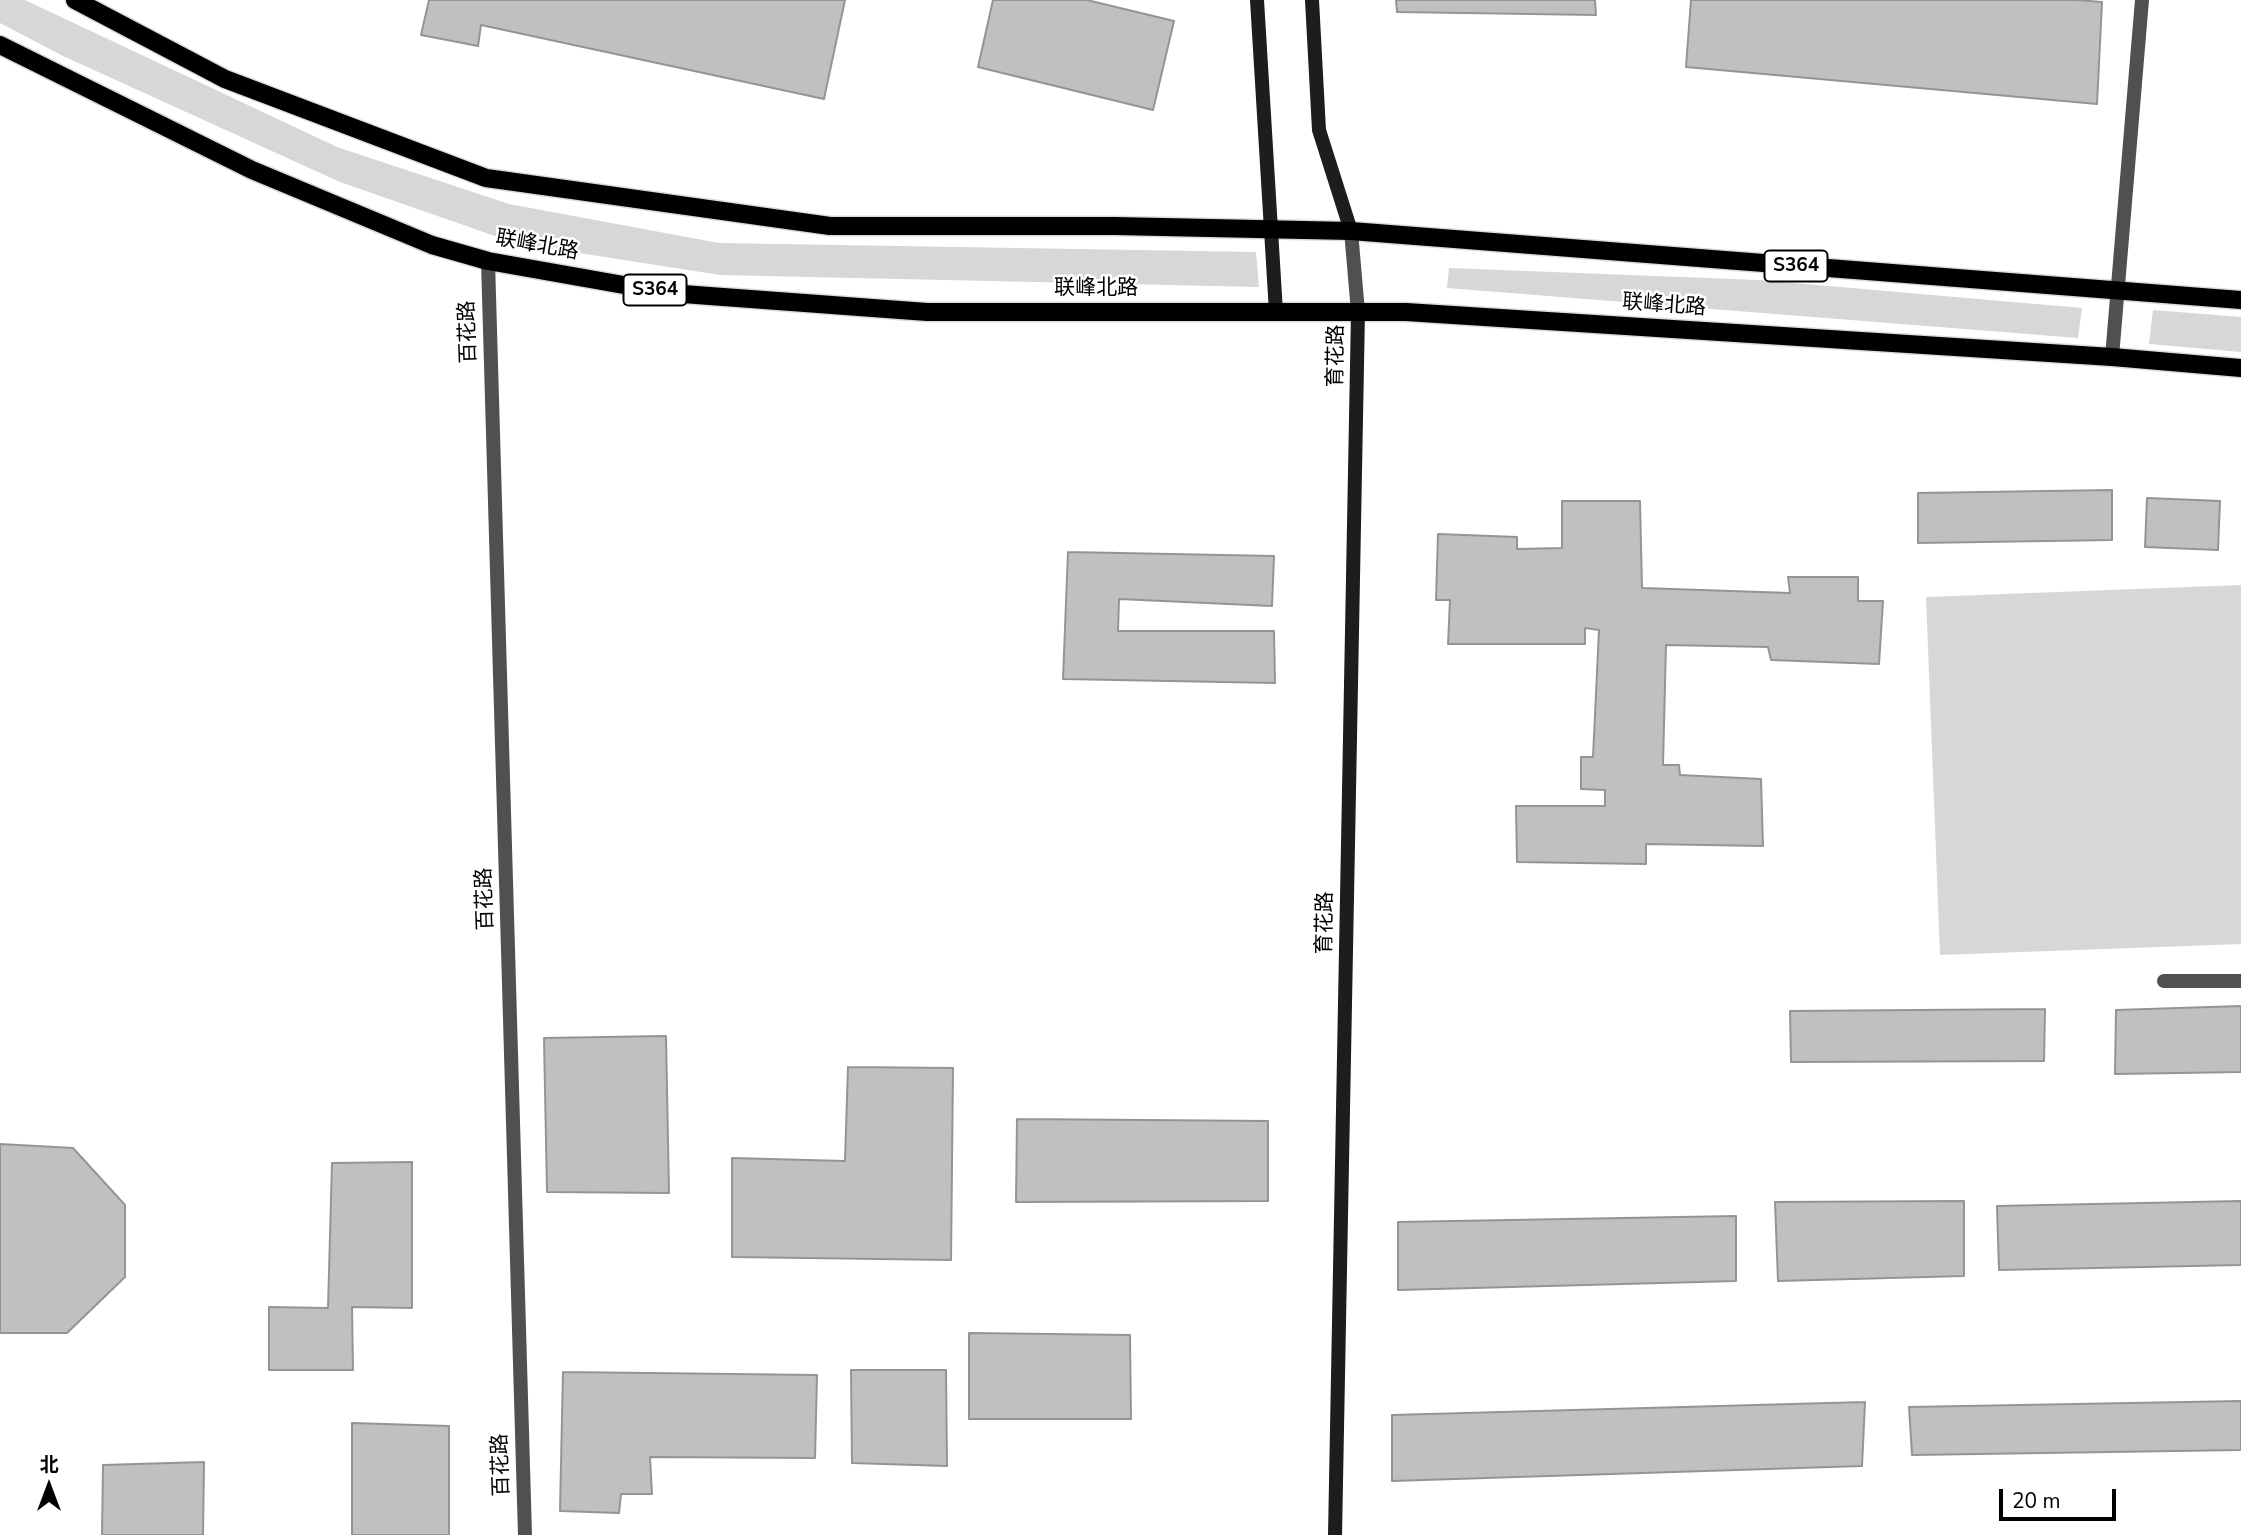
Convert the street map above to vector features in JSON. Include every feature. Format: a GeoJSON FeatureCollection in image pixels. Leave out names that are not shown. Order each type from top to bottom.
{"type":"FeatureCollection","features":[{"type":"Feature","properties":{"kind":"main road","name":"S364"},"geometry":{"type":"LineString","coordinates":[[75,0],[225,79],[486,178],[830,226],[1115,226],[1351,231],[2241,300]]}},
{"type":"Feature","properties":{"kind":"main road","name":"联峰北路"},"geometry":{"type":"LineString","coordinates":[[0,45],[253,170],[432,245],[488,261],[669,293],[927,312],[1406,312],[2112,357],[2241,368]]}},
{"type":"Feature","properties":{"kind":"street"},"geometry":{"type":"LineString","coordinates":[[1257,0],[1276,312]]}},
{"type":"Feature","properties":{"kind":"street"},"geometry":{"type":"LineString","coordinates":[[1312,0],[1319,130],[1351,231],[1358,312]]}},
{"type":"Feature","properties":{"kind":"street"},"geometry":{"type":"LineString","coordinates":[[2112,357],[2141,0]]}},
{"type":"Feature","properties":{"kind":"street","name":"百花路"},"geometry":{"type":"LineString","coordinates":[[488,261],[525,1535]]}},
{"type":"Feature","properties":{"kind":"street","name":"育花路"},"geometry":{"type":"LineString","coordinates":[[1335,1535],[1358,312]]}},
{"type":"Feature","properties":{"kind":"street"},"geometry":{"type":"LineString","coordinates":[[2164,981],[2241,981]]}},
{"type":"Feature","properties":{"kind":"shaded area"},"geometry":{"type":"Polygon","coordinates":[[[0,0],[25,0],[337,147],[509,204],[719,243],[1256,252],[1259,287],[720,275],[515,243],[340,182],[63,56],[0,23],[0,0]]]}},
{"type":"Feature","properties":{"kind":"shaded area"},"geometry":{"type":"Polygon","coordinates":[[[1449,268],[1759,280],[2082,308],[2078,338],[1447,288],[1449,268]]]}},
{"type":"Feature","properties":{"kind":"shaded area"},"geometry":{"type":"Polygon","coordinates":[[[2153,310],[2241,317],[2241,352],[2149,344],[2153,310]]]}},
{"type":"Feature","properties":{"kind":"shaded area"},"geometry":{"type":"Polygon","coordinates":[[[2241,585],[2241,944],[1940,955],[1926,597],[2241,585]]]}},
{"type":"Feature","properties":{"kind":"building"},"geometry":{"type":"Polygon","coordinates":[[[429,0],[845,0],[824,99],[481,25],[478,46],[421,35],[429,0]]]}},
{"type":"Feature","properties":{"kind":"building"},"geometry":{"type":"Polygon","coordinates":[[[993,0],[1087,0],[1174,21],[1153,110],[978,67],[993,0]]]}},
{"type":"Feature","properties":{"kind":"building"},"geometry":{"type":"Polygon","coordinates":[[[1396,0],[1595,0],[1596,15],[1397,12],[1396,0]]]}},
{"type":"Feature","properties":{"kind":"building"},"geometry":{"type":"Polygon","coordinates":[[[1691,0],[2102,2],[2097,104],[1686,67],[1691,0]]]}},
{"type":"Feature","properties":{"kind":"building"},"geometry":{"type":"Polygon","coordinates":[[[2112,490],[2112,540],[1918,543],[1918,493],[2112,490]]]}},
{"type":"Feature","properties":{"kind":"building"},"geometry":{"type":"Polygon","coordinates":[[[2147,498],[2220,501],[2218,550],[2145,547],[2147,498]]]}},
{"type":"Feature","properties":{"kind":"building"},"geometry":{"type":"Polygon","coordinates":[[[1562,501],[1640,501],[1642,588],[1790,593],[1788,577],[1858,577],[1858,601],[1883,601],[1879,664],[1771,660],[1768,647],[1666,645],[1663,765],[1679,765],[1680,775],[1761,779],[1763,846],[1646,844],[1646,864],[1517,862],[1516,806],[1605,806],[1605,790],[1581,789],[1581,757],[1593,757],[1599,630],[1585,628],[1585,644],[1448,644],[1450,600],[1436,600],[1438,534],[1517,537],[1517,549],[1562,548],[1562,501]]]}},
{"type":"Feature","properties":{"kind":"building"},"geometry":{"type":"Polygon","coordinates":[[[1068,552],[1274,556],[1272,606],[1119,599],[1118,631],[1274,631],[1275,683],[1063,679],[1068,552]]]}},
{"type":"Feature","properties":{"kind":"building"},"geometry":{"type":"Polygon","coordinates":[[[2241,1006],[2241,1072],[2115,1074],[2116,1010],[2241,1006]]]}},
{"type":"Feature","properties":{"kind":"building"},"geometry":{"type":"Polygon","coordinates":[[[2045,1009],[2044,1061],[1791,1062],[1790,1011],[2045,1009]]]}},
{"type":"Feature","properties":{"kind":"building"},"geometry":{"type":"Polygon","coordinates":[[[666,1036],[669,1193],[547,1192],[544,1038],[666,1036]]]}},
{"type":"Feature","properties":{"kind":"building"},"geometry":{"type":"Polygon","coordinates":[[[848,1067],[953,1068],[951,1260],[732,1257],[732,1158],[845,1161],[848,1067]]]}},
{"type":"Feature","properties":{"kind":"building"},"geometry":{"type":"Polygon","coordinates":[[[1017,1119],[1268,1121],[1268,1201],[1016,1202],[1017,1119]]]}},
{"type":"Feature","properties":{"kind":"building"},"geometry":{"type":"Polygon","coordinates":[[[0,1144],[73,1148],[125,1205],[125,1277],[67,1333],[0,1333],[0,1144]]]}},
{"type":"Feature","properties":{"kind":"building"},"geometry":{"type":"Polygon","coordinates":[[[412,1162],[412,1308],[352,1307],[353,1370],[269,1370],[269,1307],[328,1308],[332,1163],[412,1162]]]}},
{"type":"Feature","properties":{"kind":"building"},"geometry":{"type":"Polygon","coordinates":[[[1964,1201],[1964,1276],[1778,1281],[1775,1202],[1964,1201]]]}},
{"type":"Feature","properties":{"kind":"building"},"geometry":{"type":"Polygon","coordinates":[[[2241,1201],[2241,1265],[1999,1270],[1997,1206],[2241,1201]]]}},
{"type":"Feature","properties":{"kind":"building"},"geometry":{"type":"Polygon","coordinates":[[[1736,1216],[1736,1281],[1398,1290],[1398,1222],[1736,1216]]]}},
{"type":"Feature","properties":{"kind":"building"},"geometry":{"type":"Polygon","coordinates":[[[969,1333],[1130,1335],[1131,1419],[969,1419],[969,1333]]]}},
{"type":"Feature","properties":{"kind":"building"},"geometry":{"type":"Polygon","coordinates":[[[851,1370],[946,1370],[947,1466],[852,1463],[851,1370]]]}},
{"type":"Feature","properties":{"kind":"building"},"geometry":{"type":"Polygon","coordinates":[[[563,1372],[817,1375],[815,1458],[650,1457],[652,1494],[621,1494],[619,1513],[560,1511],[563,1372]]]}},
{"type":"Feature","properties":{"kind":"building"},"geometry":{"type":"Polygon","coordinates":[[[2241,1401],[2241,1450],[1912,1455],[1909,1407],[2241,1401]]]}},
{"type":"Feature","properties":{"kind":"building"},"geometry":{"type":"Polygon","coordinates":[[[1865,1402],[1862,1466],[1392,1481],[1392,1415],[1865,1402]]]}},
{"type":"Feature","properties":{"kind":"building"},"geometry":{"type":"Polygon","coordinates":[[[352,1423],[449,1426],[449,1535],[352,1535],[352,1423]]]}},
{"type":"Feature","properties":{"kind":"building"},"geometry":{"type":"Polygon","coordinates":[[[204,1462],[203,1535],[102,1535],[103,1465],[204,1462]]]}}]}
